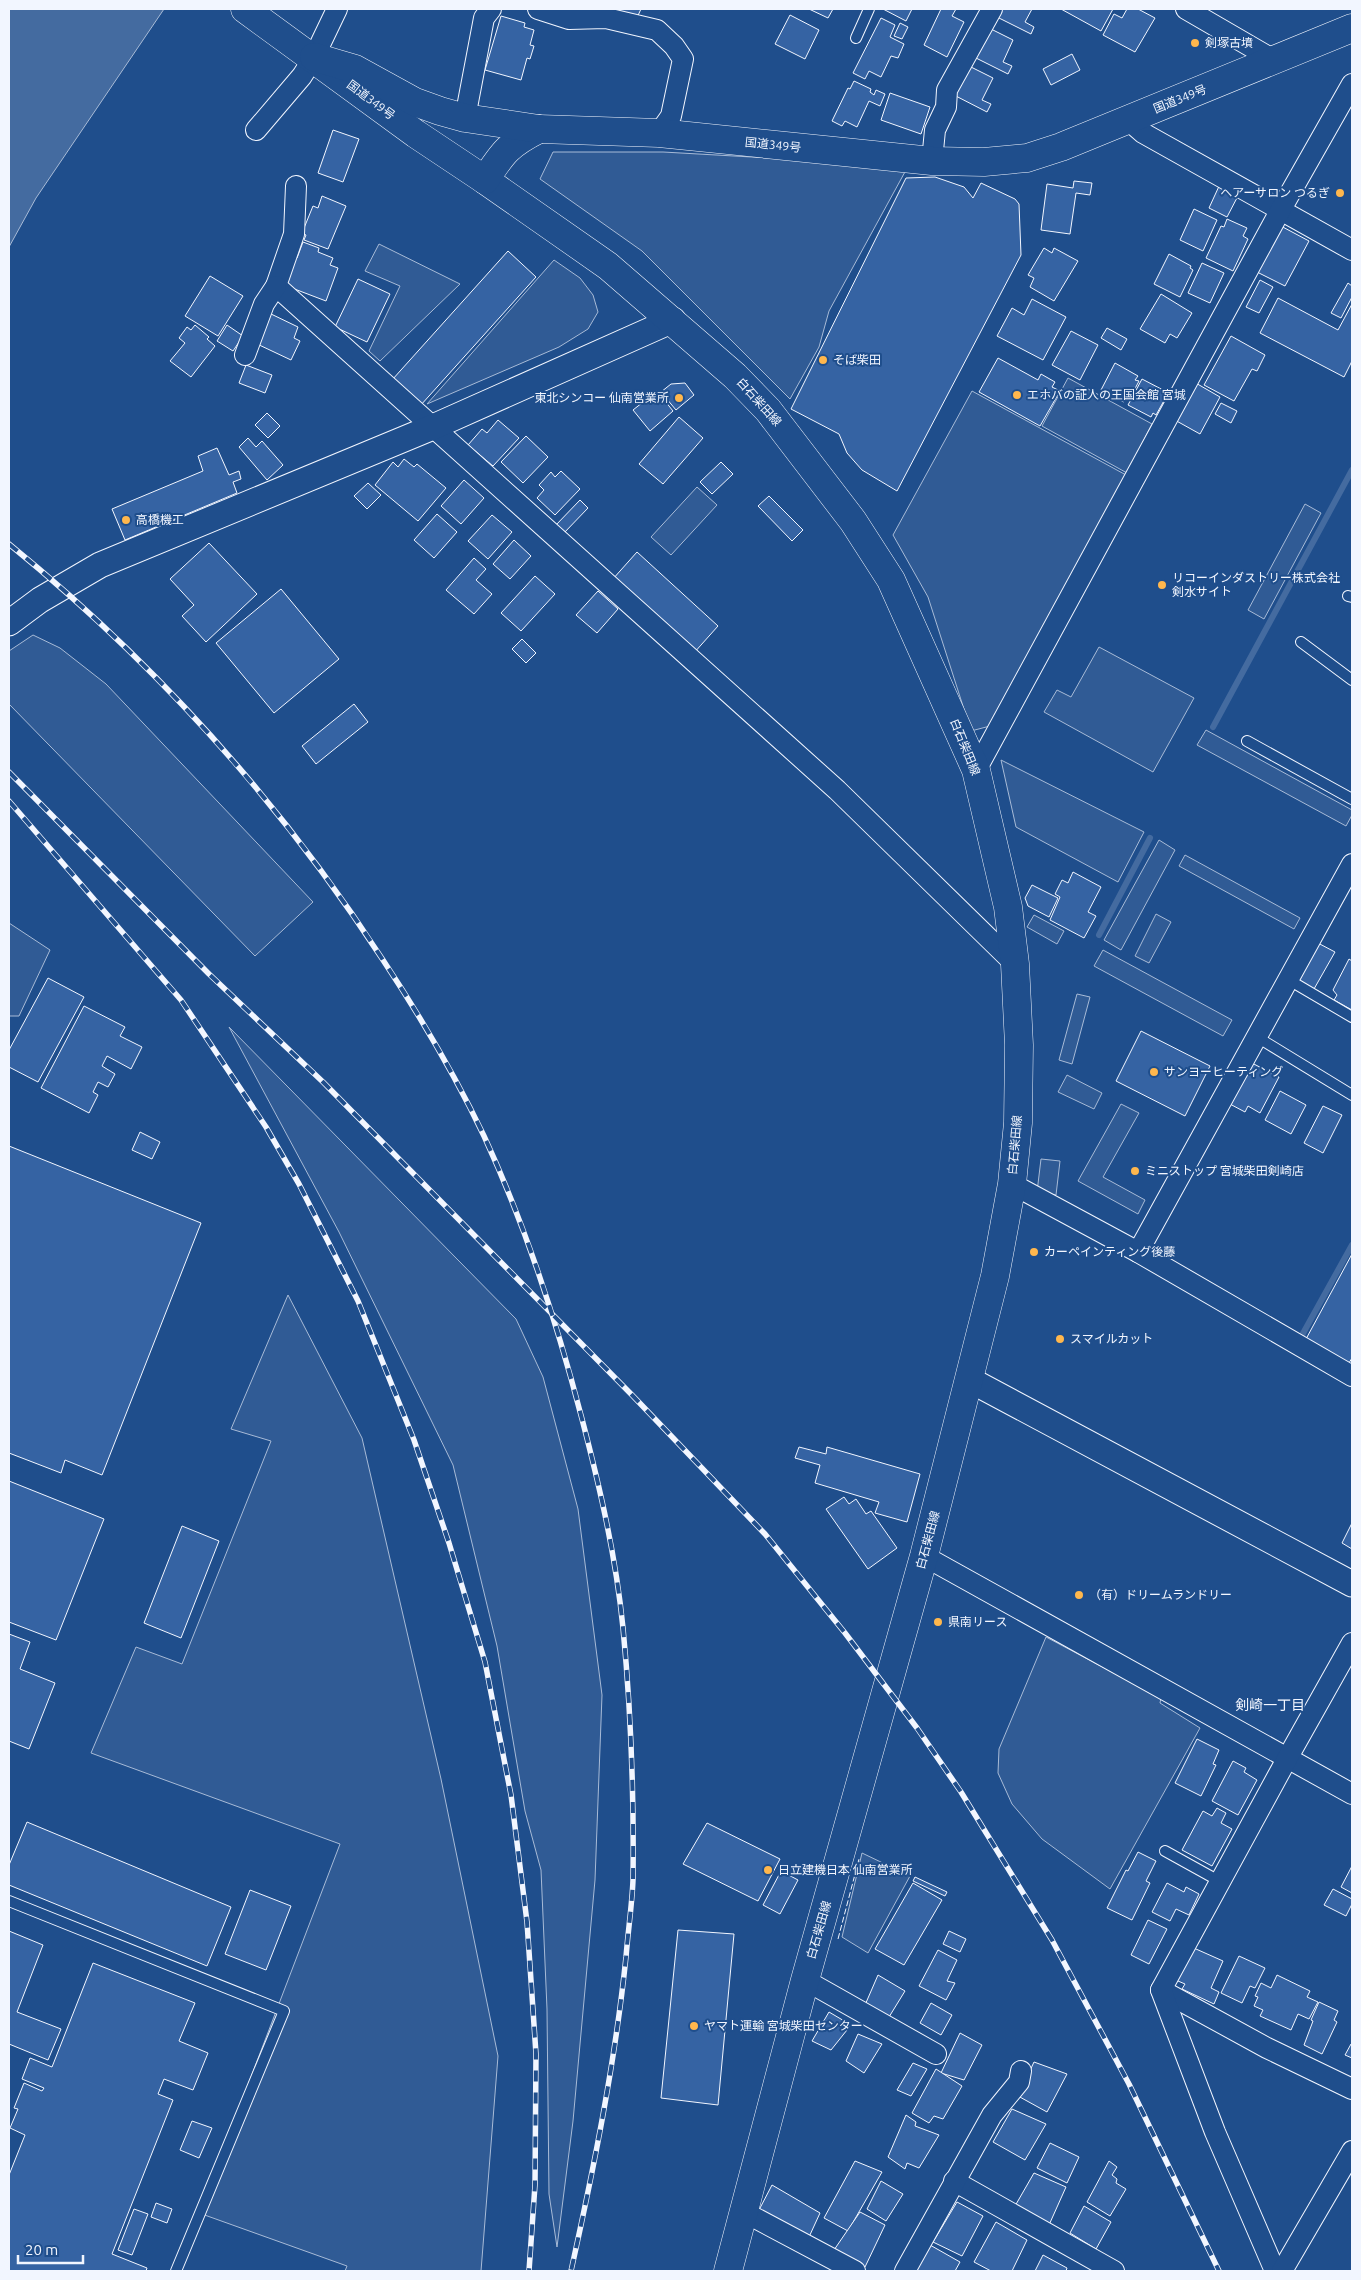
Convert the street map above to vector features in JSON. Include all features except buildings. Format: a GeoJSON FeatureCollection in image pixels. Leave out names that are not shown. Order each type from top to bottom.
{"type":"FeatureCollection","features":[{"type":"Feature","properties":{"kind":"main road","name":"国道349号"},"geometry":{"type":"LineString","coordinates":[[245,9],[314,57],[416,134],[485,180]]}},
{"type":"Feature","properties":{"kind":"main road","name":"国道349号"},"geometry":{"type":"LineString","coordinates":[[314,57],[355,70],[415,102],[466,118],[539,129],[659,133],[932,161],[984,162],[1027,158],[1061,147],[1352,28]]}},
{"type":"Feature","properties":{"kind":"main road"},"geometry":{"type":"LineString","coordinates":[[485,180],[501,155],[515,142],[539,129]]}},
{"type":"Feature","properties":{"kind":"main road","name":"白石柴田線"},"geometry":{"type":"LineString","coordinates":[[485,180],[608,266],[673,320],[735,376],[768,410],[854,521],[892,580],[976,770],[1008,907],[1016,964],[1019,1045],[1018,1123],[1012,1184],[995,1276],[924,1556],[805,1980],[728,2271]]}},
{"type":"Feature","properties":{"kind":"street"},"geometry":{"type":"LineString","coordinates":[[256,130],[302,76],[314,57],[338,9]]}},
{"type":"Feature","properties":{"kind":"street"},"geometry":{"type":"LineString","coordinates":[[466,118],[484,18],[491,9]]}},
{"type":"Feature","properties":{"kind":"street"},"geometry":{"type":"LineString","coordinates":[[538,9],[569,19],[606,18],[657,30],[674,46],[682,59],[671,116],[659,133]]}},
{"type":"Feature","properties":{"kind":"street"},"geometry":{"type":"LineString","coordinates":[[932,161],[935,130],[946,107],[947,90],[992,9]]}},
{"type":"Feature","properties":{"kind":"street"},"geometry":{"type":"LineString","coordinates":[[1186,9],[1274,60]]}},
{"type":"Feature","properties":{"kind":"street"},"geometry":{"type":"LineString","coordinates":[[976,770],[1280,211],[1352,84]]}},
{"type":"Feature","properties":{"kind":"street"},"geometry":{"type":"LineString","coordinates":[[1128,120],[1143,133],[1352,250]]}},
{"type":"Feature","properties":{"kind":"street"},"geometry":{"type":"LineString","coordinates":[[245,355],[264,304],[276,286],[294,234],[296,186]]}},
{"type":"Feature","properties":{"kind":"street"},"geometry":{"type":"LineString","coordinates":[[276,286],[837,790],[1016,964]]}},
{"type":"Feature","properties":{"kind":"street"},"geometry":{"type":"LineString","coordinates":[[9,623],[40,600],[100,566],[433,427],[673,320]]}},
{"type":"Feature","properties":{"kind":"street"},"geometry":{"type":"LineString","coordinates":[[1138,1252],[1352,864]]}},
{"type":"Feature","properties":{"kind":"street"},"geometry":{"type":"LineString","coordinates":[[1012,1184],[1138,1252],[1352,1376]]}},
{"type":"Feature","properties":{"kind":"street"},"geometry":{"type":"LineString","coordinates":[[970,1380],[1352,1584]]}},
{"type":"Feature","properties":{"kind":"street"},"geometry":{"type":"LineString","coordinates":[[924,1556],[1186,1702],[1288,1756],[1352,1794]]}},
{"type":"Feature","properties":{"kind":"street"},"geometry":{"type":"LineString","coordinates":[[1161,1990],[1288,1756],[1352,1643]]}},
{"type":"Feature","properties":{"kind":"street"},"geometry":{"type":"LineString","coordinates":[[805,1980],[936,2054]]}},
{"type":"Feature","properties":{"kind":"street"},"geometry":{"type":"LineString","coordinates":[[1161,1990],[1267,2048],[1352,2089]]}},
{"type":"Feature","properties":{"kind":"street"},"geometry":{"type":"LineString","coordinates":[[1161,1990],[1216,2132],[1275,2271]]}},
{"type":"Feature","properties":{"kind":"street"},"geometry":{"type":"LineString","coordinates":[[905,2271],[992,2115],[1018,2082],[1021,2071]]}},
{"type":"Feature","properties":{"kind":"street"},"geometry":{"type":"LineString","coordinates":[[1282,2271],[1352,2151]]}},
{"type":"Feature","properties":{"kind":"street"},"geometry":{"type":"LineString","coordinates":[[954,2181],[1114,2271]]}},
{"type":"Feature","properties":{"kind":"street"},"geometry":{"type":"LineString","coordinates":[[744,2212],[855,2271]]}},
{"type":"Feature","properties":{"kind":"lane"},"geometry":{"type":"LineString","coordinates":[[856,38],[869,9]]}},
{"type":"Feature","properties":{"kind":"lane"},"geometry":{"type":"LineString","coordinates":[[1301,642],[1352,680]]}},
{"type":"Feature","properties":{"kind":"lane"},"geometry":{"type":"LineString","coordinates":[[1247,742],[1352,799]]}},
{"type":"Feature","properties":{"kind":"lane"},"geometry":{"type":"LineString","coordinates":[[1289,980],[1352,1017]]}},
{"type":"Feature","properties":{"kind":"lane"},"geometry":{"type":"LineString","coordinates":[[1257,1037],[1352,1095]]}},
{"type":"Feature","properties":{"kind":"lane"},"geometry":{"type":"LineString","coordinates":[[1165,1851],[1221,1882]]}},
{"type":"Feature","properties":{"kind":"lane"},"geometry":{"type":"LineString","coordinates":[[9,1901],[284,2011],[176,2271]]}},
{"type":"Feature","properties":{"kind":"shaded area"},"geometry":{"type":"Polygon","coordinates":[[[9,9],[164,9],[36,198],[9,247],[9,9]]]}},
{"type":"Feature","properties":{"kind":"shaded area"},"geometry":{"type":"Polygon","coordinates":[[[553,152],[663,152],[787,159],[906,170],[829,311],[819,347],[790,399],[642,251],[540,179],[553,152]]]}},
{"type":"Feature","properties":{"kind":"shaded area"},"geometry":{"type":"Polygon","coordinates":[[[379,244],[460,284],[380,361],[369,351],[400,286],[365,271],[379,244]]]}},
{"type":"Feature","properties":{"kind":"shaded area"},"geometry":{"type":"Polygon","coordinates":[[[554,260],[580,278],[593,295],[598,312],[588,329],[559,347],[427,404],[554,260]]]}},
{"type":"Feature","properties":{"kind":"shaded area"},"geometry":{"type":"Polygon","coordinates":[[[1068,378],[1152,424],[1127,473],[1042,426],[1068,378]]]}},
{"type":"Feature","properties":{"kind":"shaded area"},"geometry":{"type":"Polygon","coordinates":[[[972,391],[1126,475],[990,726],[971,731],[928,597],[893,535],[972,391]]]}},
{"type":"Feature","properties":{"kind":"shaded area"},"geometry":{"type":"Polygon","coordinates":[[[697,487],[717,505],[671,555],[651,537],[697,487]]]}},
{"type":"Feature","properties":{"kind":"shaded area"},"geometry":{"type":"Polygon","coordinates":[[[1305,504],[1321,513],[1264,619],[1248,610],[1305,504]]]}},
{"type":"Feature","properties":{"kind":"shaded area"},"geometry":{"type":"Polygon","coordinates":[[[33,635],[60,648],[106,684],[313,902],[255,956],[9,704],[9,651],[33,635]]]}},
{"type":"Feature","properties":{"kind":"shaded area"},"geometry":{"type":"Polygon","coordinates":[[[1099,647],[1194,698],[1153,772],[1044,712],[1057,690],[1071,697],[1099,647]]]}},
{"type":"Feature","properties":{"kind":"shaded area"},"geometry":{"type":"Polygon","coordinates":[[[1206,730],[1352,810],[1352,815],[1346,826],[1197,745],[1206,730]]]}},
{"type":"Feature","properties":{"kind":"shaded area"},"geometry":{"type":"Polygon","coordinates":[[[1001,760],[1144,832],[1118,882],[1016,827],[1001,760]]]}},
{"type":"Feature","properties":{"kind":"shaded area"},"geometry":{"type":"Polygon","coordinates":[[[1159,840],[1175,850],[1121,950],[1104,940],[1159,840]]]}},
{"type":"Feature","properties":{"kind":"shaded area"},"geometry":{"type":"Polygon","coordinates":[[[1185,855],[1300,918],[1294,929],[1179,866],[1185,855]]]}},
{"type":"Feature","properties":{"kind":"shaded area"},"geometry":{"type":"Polygon","coordinates":[[[1156,914],[1171,922],[1149,963],[1135,956],[1156,914]]]}},
{"type":"Feature","properties":{"kind":"shaded area"},"geometry":{"type":"Polygon","coordinates":[[[1034,915],[1064,931],[1057,944],[1027,927],[1034,915]]]}},
{"type":"Feature","properties":{"kind":"shaded area"},"geometry":{"type":"Polygon","coordinates":[[[9,923],[50,950],[19,1016],[9,1016],[9,923]]]}},
{"type":"Feature","properties":{"kind":"shaded area"},"geometry":{"type":"Polygon","coordinates":[[[1103,950],[1232,1020],[1223,1036],[1094,966],[1103,950]]]}},
{"type":"Feature","properties":{"kind":"shaded area"},"geometry":{"type":"Polygon","coordinates":[[[1077,994],[1090,997],[1072,1064],[1059,1060],[1077,994]]]}},
{"type":"Feature","properties":{"kind":"shaded area"},"geometry":{"type":"Polygon","coordinates":[[[229,1027],[516,1319],[543,1377],[578,1509],[602,1695],[595,1880],[573,2121],[557,2247],[549,2194],[547,2009],[541,1870],[525,1811],[497,1646],[453,1465],[339,1232],[229,1027]]]}},
{"type":"Feature","properties":{"kind":"shaded area"},"geometry":{"type":"Polygon","coordinates":[[[1067,1075],[1102,1093],[1094,1109],[1058,1092],[1067,1075]]]}},
{"type":"Feature","properties":{"kind":"shaded area"},"geometry":{"type":"Polygon","coordinates":[[[1121,1104],[1139,1113],[1103,1177],[1145,1200],[1138,1214],[1078,1181],[1121,1104]]]}},
{"type":"Feature","properties":{"kind":"shaded area"},"geometry":{"type":"Polygon","coordinates":[[[1041,1159],[1060,1161],[1056,1195],[1037,1192],[1041,1159]]]}},
{"type":"Feature","properties":{"kind":"shaded area"},"geometry":{"type":"Polygon","coordinates":[[[288,1295],[362,1438],[441,1779],[498,2056],[481,2271],[345,2271],[347,2266],[199,2213],[340,1844],[91,1753],[136,1647],[182,1664],[271,1441],[231,1429],[288,1295]]]}},
{"type":"Feature","properties":{"kind":"shaded area"},"geometry":{"type":"Polygon","coordinates":[[[1046,1637],[1161,1698],[1160,1703],[1200,1728],[1110,1889],[1042,1839],[1012,1804],[998,1773],[999,1749],[1046,1637]]]}},
{"type":"Feature","properties":{"kind":"shaded area"},"geometry":{"type":"Polygon","coordinates":[[[862,1853],[910,1876],[868,1953],[842,1937],[862,1853]]]}},
{"type":"Feature","properties":{"kind":"waterway"},"geometry":{"type":"LineString","coordinates":[[1213,727],[1352,470]]}},
{"type":"Feature","properties":{"kind":"waterway"},"geometry":{"type":"LineString","coordinates":[[1099,935],[1150,838]]}},
{"type":"Feature","properties":{"kind":"waterway"},"geometry":{"type":"LineString","coordinates":[[1301,1337],[1352,1245]]}},
{"type":"Feature","properties":{"kind":"railway"},"geometry":{"type":"LineString","coordinates":[[9,544],[63,589],[114,637],[212,737],[258,790],[344,902],[424,1024],[473,1113],[514,1205],[551,1311],[589,1445],[612,1549],[626,1659],[633,1817],[631,1908],[616,2036],[603,2115],[571,2271]]}},
{"type":"Feature","properties":{"kind":"railway"},"geometry":{"type":"LineString","coordinates":[[9,772],[209,974],[323,1082],[632,1395],[765,1534],[845,1633],[917,1728],[961,1792],[1052,1940],[1129,2084],[1219,2271]]}},
{"type":"Feature","properties":{"kind":"railway"},"geometry":{"type":"LineString","coordinates":[[9,801],[181,1000],[266,1127],[299,1184],[358,1301],[414,1440],[449,1543],[485,1662],[511,1795],[527,1922],[536,2054],[535,2185],[529,2271]]}},
{"type":"Feature","properties":{"kind":"fence"},"geometry":{"type":"LineString","coordinates":[[838,1939],[859,1859]]}},
{"type":"Feature","properties":{"kind":"place","name":"剣塚古墳"},"geometry":{"type":"Point","coordinates":[1195,43]}},
{"type":"Feature","properties":{"kind":"place","name":"ヘアーサロン つるぎ"},"geometry":{"type":"Point","coordinates":[1340,193]}},
{"type":"Feature","properties":{"kind":"place","name":"そば柴田"},"geometry":{"type":"Point","coordinates":[823,360]}},
{"type":"Feature","properties":{"kind":"place","name":"エホバの証人の王国会館 宮城"},"geometry":{"type":"Point","coordinates":[1017,395]}},
{"type":"Feature","properties":{"kind":"place","name":"東北シンコー 仙南営業所"},"geometry":{"type":"Point","coordinates":[679,398]}},
{"type":"Feature","properties":{"kind":"place","name":"高橋機工"},"geometry":{"type":"Point","coordinates":[126,520]}},
{"type":"Feature","properties":{"kind":"place","name":"リコーインダストリー株式会社 剣水サイト"},"geometry":{"type":"Point","coordinates":[1162,585]}},
{"type":"Feature","properties":{"kind":"place","name":"サンヨーヒーティング"},"geometry":{"type":"Point","coordinates":[1154,1072]}},
{"type":"Feature","properties":{"kind":"place","name":"ミニストップ 宮城柴田剣崎店"},"geometry":{"type":"Point","coordinates":[1135,1171]}},
{"type":"Feature","properties":{"kind":"place","name":"カーペインティング後藤"},"geometry":{"type":"Point","coordinates":[1034,1252]}},
{"type":"Feature","properties":{"kind":"place","name":"スマイルカット"},"geometry":{"type":"Point","coordinates":[1060,1339]}},
{"type":"Feature","properties":{"kind":"place","name":"（有）ドリームランドリー"},"geometry":{"type":"Point","coordinates":[1079,1595]}},
{"type":"Feature","properties":{"kind":"place","name":"県南リース"},"geometry":{"type":"Point","coordinates":[938,1622]}},
{"type":"Feature","properties":{"kind":"place","name":"日立建機日本 仙南営業所"},"geometry":{"type":"Point","coordinates":[768,1870]}},
{"type":"Feature","properties":{"kind":"place","name":"ヤマト運輸 宮城柴田センター"},"geometry":{"type":"Point","coordinates":[694,2026]}},
{"type":"Feature","properties":{"kind":"district","name":"剣崎一丁目"},"geometry":{"type":"Point","coordinates":[1270,1705]}}]}
